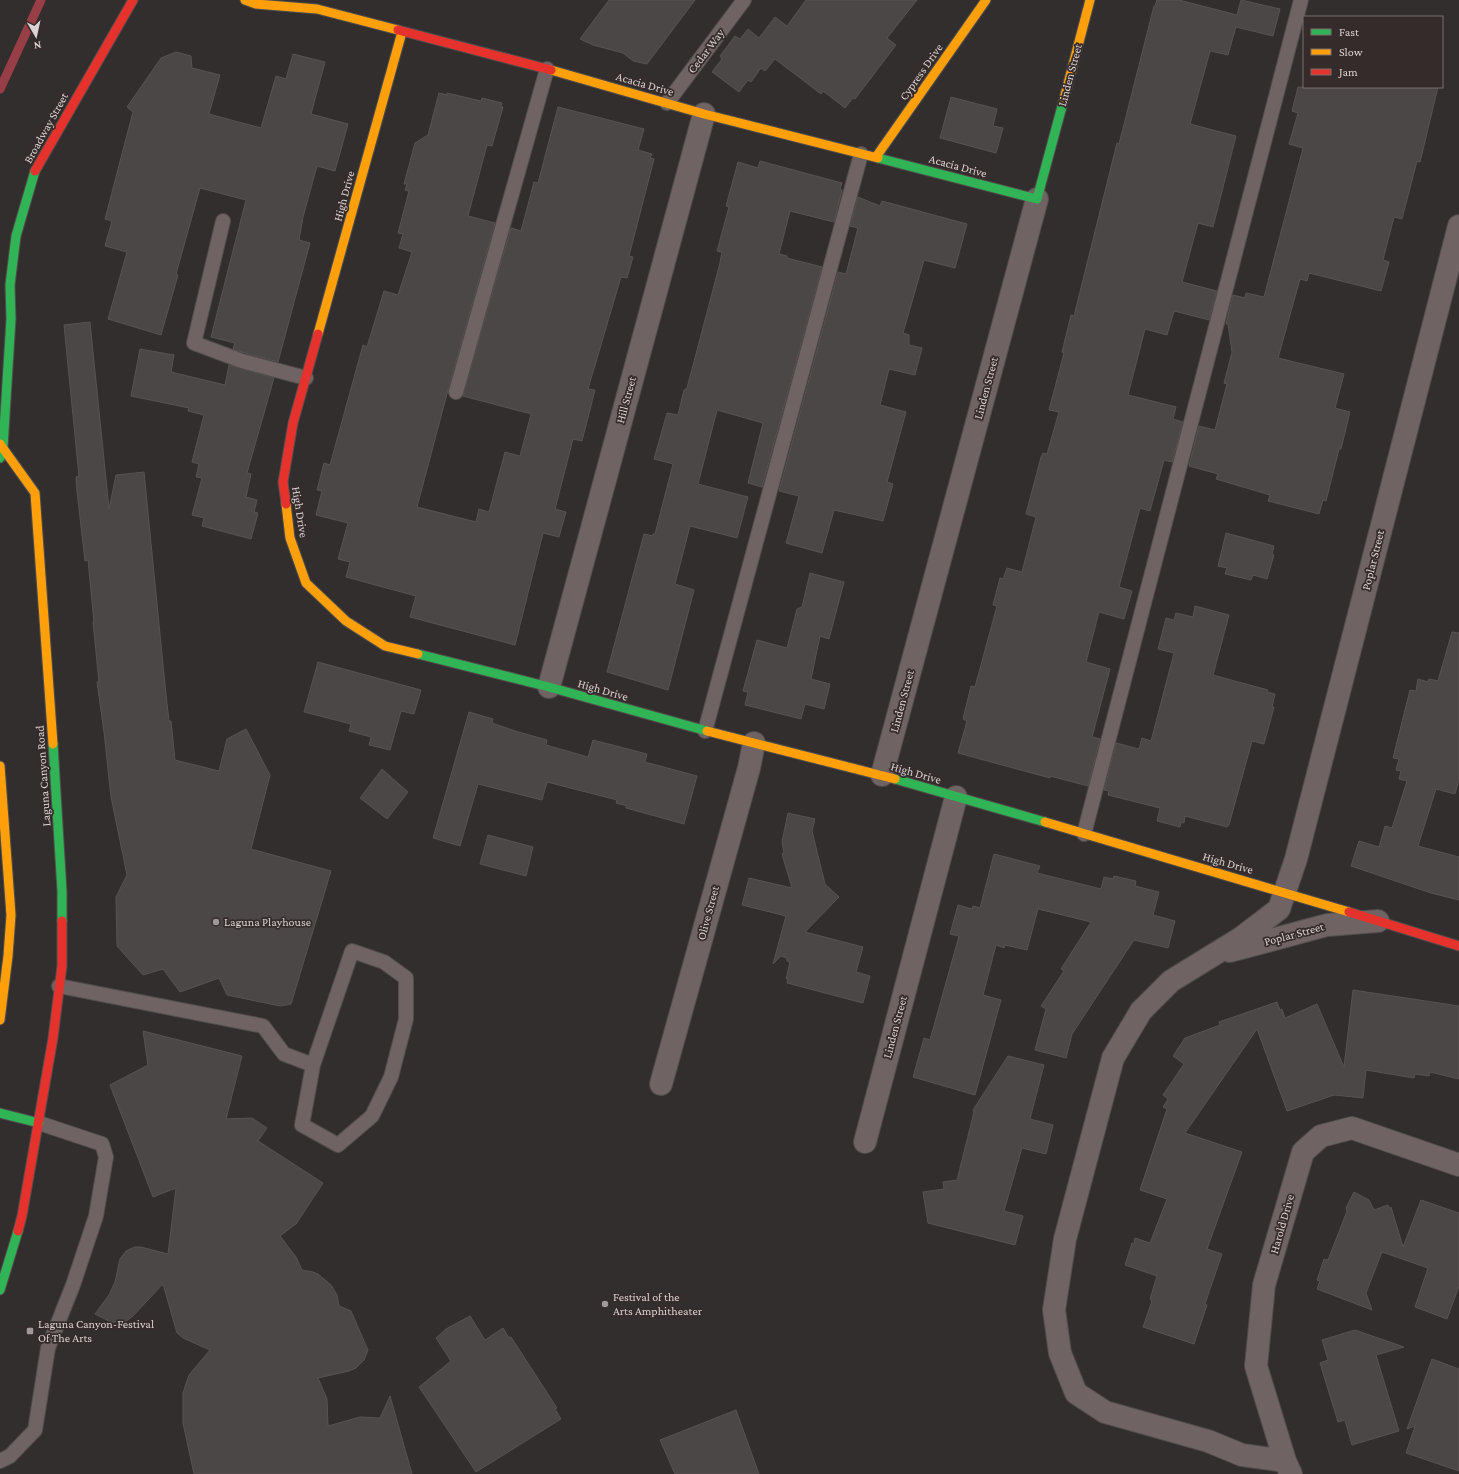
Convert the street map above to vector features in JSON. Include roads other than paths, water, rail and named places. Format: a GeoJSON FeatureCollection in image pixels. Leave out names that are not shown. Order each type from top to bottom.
{"type":"FeatureCollection","features":[{"type":"Feature","properties":{"kind":"street","name":"Broadway Street"},"geometry":{"type":"LineString","coordinates":[[2,446],[11,319],[10,285],[16,236],[36,167],[133,0]]}},
{"type":"Feature","properties":{"kind":"street","name":"Acacia Drive"},"geometry":{"type":"LineString","coordinates":[[245,0],[317,9],[547,69],[704,114],[1037,199]]}},
{"type":"Feature","properties":{"kind":"street"},"geometry":{"type":"LineString","coordinates":[[309,0],[317,9]]}},
{"type":"Feature","properties":{"kind":"street","name":"Cypress Drive"},"geometry":{"type":"LineString","coordinates":[[876,157],[986,0]]}},
{"type":"Feature","properties":{"kind":"street","name":"Linden Street"},"geometry":{"type":"LineString","coordinates":[[882,775],[1090,0]]}},
{"type":"Feature","properties":{"kind":"street","name":"High Drive"},"geometry":{"type":"LineString","coordinates":[[402,32],[293,423],[283,482],[290,538],[306,583],[346,622],[385,646],[549,687],[705,731],[882,775],[1285,892],[1459,946]]}},
{"type":"Feature","properties":{"kind":"street","name":"Hill Street"},"geometry":{"type":"LineString","coordinates":[[549,687],[704,114]]}},
{"type":"Feature","properties":{"kind":"street","name":"Poplar Street"},"geometry":{"type":"LineString","coordinates":[[1288,1467],[1242,1456],[1208,1441],[1105,1412],[1076,1393],[1060,1353],[1054,1310],[1066,1239],[1113,1058],[1141,1011],[1171,981],[1241,938],[1279,909],[1296,859],[1459,226]]}},
{"type":"Feature","properties":{"kind":"street"},"geometry":{"type":"LineString","coordinates":[[0,326],[11,319]]}},
{"type":"Feature","properties":{"kind":"street"},"geometry":{"type":"LineString","coordinates":[[0,458],[2,446]]}},
{"type":"Feature","properties":{"kind":"street","name":"Laguna Canyon Road"},"geometry":{"type":"LineString","coordinates":[[0,1290],[22,1216],[53,1038],[62,966],[62,891],[35,493],[2,446]]}},
{"type":"Feature","properties":{"kind":"street","name":"Olive Street"},"geometry":{"type":"LineString","coordinates":[[662,1084],[754,743]]}},
{"type":"Feature","properties":{"kind":"street"},"geometry":{"type":"LineString","coordinates":[[0,766],[11,915],[8,956],[0,1020]]}},
{"type":"Feature","properties":{"kind":"street","name":"Linden Street"},"geometry":{"type":"LineString","coordinates":[[865,1142],[956,796]]}},
{"type":"Feature","properties":{"kind":"street","name":"Poplar Street"},"geometry":{"type":"LineString","coordinates":[[1212,956],[1327,925],[1378,921]]}},
{"type":"Feature","properties":{"kind":"street"},"geometry":{"type":"LineString","coordinates":[[0,1113],[39,1123]]}},
{"type":"Feature","properties":{"kind":"street","name":"Harold Drive"},"geometry":{"type":"LineString","coordinates":[[1288,1467],[1256,1366],[1264,1285],[1303,1152],[1322,1136],[1352,1128],[1459,1165]]}},
{"type":"Feature","properties":{"kind":"lane","name":"Cedar Way"},"geometry":{"type":"LineString","coordinates":[[667,103],[744,0]]}},
{"type":"Feature","properties":{"kind":"lane"},"geometry":{"type":"LineString","coordinates":[[1084,834],[1301,0]]}},
{"type":"Feature","properties":{"kind":"lane"},"geometry":{"type":"LineString","coordinates":[[456,392],[547,69]]}},
{"type":"Feature","properties":{"kind":"lane"},"geometry":{"type":"LineString","coordinates":[[705,731],[861,154]]}},
{"type":"Feature","properties":{"kind":"lane"},"geometry":{"type":"LineString","coordinates":[[223,221],[194,343],[242,361],[306,378]]}},
{"type":"Feature","properties":{"kind":"lane"},"geometry":{"type":"LineString","coordinates":[[352,951],[384,962],[406,978],[406,1019],[391,1077],[372,1116],[338,1145],[302,1125],[313,1065],[352,951]]}},
{"type":"Feature","properties":{"kind":"lane"},"geometry":{"type":"LineString","coordinates":[[59,986],[263,1026],[284,1054],[313,1065]]}},
{"type":"Feature","properties":{"kind":"lane"},"geometry":{"type":"LineString","coordinates":[[0,1461],[10,1456],[35,1430],[48,1348],[73,1285],[96,1216],[106,1157],[102,1144],[39,1123]]}},
{"type":"Feature","properties":{"kind":"waterway"},"geometry":{"type":"LineString","coordinates":[[0,89],[41,0]]}},
{"type":"Feature","properties":{"kind":"place","name":"Laguna Playhouse"},"geometry":{"type":"Point","coordinates":[216,922]}},
{"type":"Feature","properties":{"kind":"place","name":"Festival of the Arts Amphitheater"},"geometry":{"type":"Point","coordinates":[605,1304]}},
{"type":"Feature","properties":{"kind":"place","name":"Laguna Canyon-Festival Of The Arts"},"geometry":{"type":"Point","coordinates":[30,1331]}}]}
